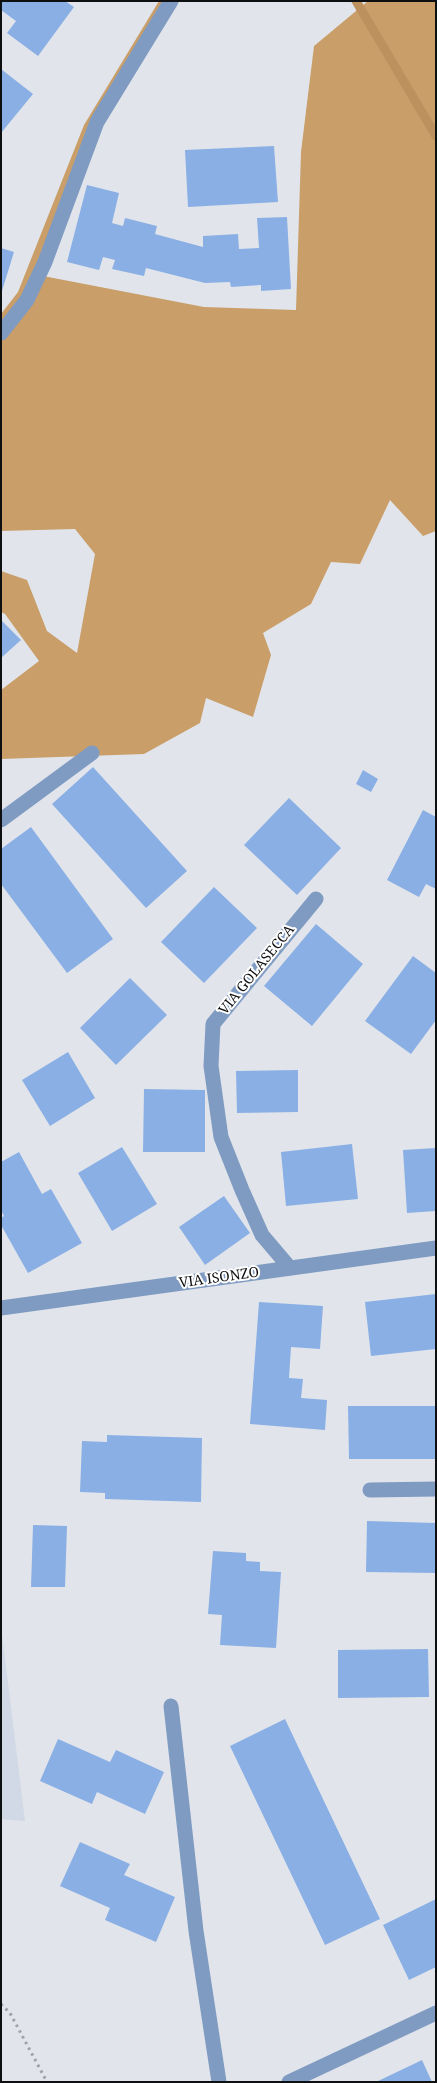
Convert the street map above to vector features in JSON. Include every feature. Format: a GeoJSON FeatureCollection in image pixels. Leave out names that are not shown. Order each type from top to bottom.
{"type":"FeatureCollection","features":[{"type":"Feature","properties":{"kind":"street"},"geometry":{"type":"LineString","coordinates":[[1,333],[27,300],[44,262],[97,122],[171,1]]}},
{"type":"Feature","properties":{"kind":"street"},"geometry":{"type":"LineString","coordinates":[[1,820],[92,753]]}},
{"type":"Feature","properties":{"kind":"street","name":"VIA GOLASECCA"},"geometry":{"type":"LineString","coordinates":[[290,1268],[262,1235],[221,1137],[211,1066],[213,1024],[316,899]]}},
{"type":"Feature","properties":{"kind":"street","name":"VIA ISONZO"},"geometry":{"type":"LineString","coordinates":[[1,1308],[436,1248]]}},
{"type":"Feature","properties":{"kind":"street"},"geometry":{"type":"LineString","coordinates":[[370,1490],[436,1489]]}},
{"type":"Feature","properties":{"kind":"street"},"geometry":{"type":"LineString","coordinates":[[171,1706],[196,1931],[219,2082]]}},
{"type":"Feature","properties":{"kind":"street"},"geometry":{"type":"LineString","coordinates":[[290,2082],[436,2013]]}},
{"type":"Feature","properties":{"kind":"path"},"geometry":{"type":"LineString","coordinates":[[1,2004],[10,2013],[47,2082]]}},
{"type":"Feature","properties":{"kind":"shaded area"},"geometry":{"type":"Polygon","coordinates":[[[159,1],[177,1],[102,123],[43,276],[204,307],[296,310],[301,152],[314,46],[368,1],[436,1],[436,531],[423,536],[390,500],[360,564],[331,562],[311,604],[263,633],[271,655],[253,717],[206,698],[200,723],[144,754],[1,759],[1,690],[39,661],[5,614],[1,612],[1,571],[27,580],[47,631],[77,653],[95,554],[75,529],[1,531],[1,314],[18,292],[84,125],[159,1]]]}},
{"type":"Feature","properties":{"kind":"shaded area"},"geometry":{"type":"Polygon","coordinates":[[[1,1626],[25,1821],[1,1819],[1,1626]]]}},
{"type":"Feature","properties":{"kind":"building"},"geometry":{"type":"Polygon","coordinates":[[[1,1],[65,1],[74,7],[38,56],[7,33],[16,21],[1,10],[1,1]]]}},
{"type":"Feature","properties":{"kind":"building"},"geometry":{"type":"Polygon","coordinates":[[[1,69],[33,94],[1,133],[1,69]]]}},
{"type":"Feature","properties":{"kind":"building"},"geometry":{"type":"Polygon","coordinates":[[[274,146],[278,202],[188,207],[185,150],[274,146]]]}},
{"type":"Feature","properties":{"kind":"building"},"geometry":{"type":"Polygon","coordinates":[[[87,185],[119,193],[112,223],[123,226],[125,218],[157,226],[155,234],[203,247],[203,236],[238,234],[239,249],[259,248],[257,218],[287,217],[291,289],[261,291],[261,285],[231,287],[230,282],[205,283],[146,268],[144,276],[112,269],[115,260],[103,257],[99,270],[67,262],[87,185]]]}},
{"type":"Feature","properties":{"kind":"building"},"geometry":{"type":"Polygon","coordinates":[[[1,248],[14,252],[2,291],[1,291],[1,248]]]}},
{"type":"Feature","properties":{"kind":"building"},"geometry":{"type":"Polygon","coordinates":[[[1,620],[21,640],[1,658],[1,620]]]}},
{"type":"Feature","properties":{"kind":"building"},"geometry":{"type":"Polygon","coordinates":[[[93,767],[187,871],[146,908],[52,804],[93,767]]]}},
{"type":"Feature","properties":{"kind":"building"},"geometry":{"type":"Polygon","coordinates":[[[363,770],[378,779],[371,792],[356,784],[363,770]]]}},
{"type":"Feature","properties":{"kind":"building"},"geometry":{"type":"Polygon","coordinates":[[[289,798],[341,848],[297,895],[244,845],[289,798]]]}},
{"type":"Feature","properties":{"kind":"building"},"geometry":{"type":"Polygon","coordinates":[[[423,810],[436,817],[436,889],[426,884],[419,897],[387,880],[423,810]]]}},
{"type":"Feature","properties":{"kind":"building"},"geometry":{"type":"Polygon","coordinates":[[[31,827],[113,939],[67,973],[1,884],[1,849],[31,827]]]}},
{"type":"Feature","properties":{"kind":"building"},"geometry":{"type":"Polygon","coordinates":[[[214,887],[257,928],[204,983],[161,942],[214,887]]]}},
{"type":"Feature","properties":{"kind":"building"},"geometry":{"type":"Polygon","coordinates":[[[316,924],[363,964],[312,1026],[264,986],[316,924]]]}},
{"type":"Feature","properties":{"kind":"building"},"geometry":{"type":"Polygon","coordinates":[[[413,956],[436,973],[436,1020],[411,1054],[365,1021],[413,956]]]}},
{"type":"Feature","properties":{"kind":"building"},"geometry":{"type":"Polygon","coordinates":[[[130,978],[167,1015],[116,1065],[80,1028],[130,978]]]}},
{"type":"Feature","properties":{"kind":"building"},"geometry":{"type":"Polygon","coordinates":[[[68,1052],[95,1098],[50,1126],[22,1080],[68,1052]]]}},
{"type":"Feature","properties":{"kind":"building"},"geometry":{"type":"Polygon","coordinates":[[[298,1070],[298,1112],[237,1113],[236,1071],[298,1070]]]}},
{"type":"Feature","properties":{"kind":"building"},"geometry":{"type":"Polygon","coordinates":[[[144,1089],[205,1090],[205,1152],[143,1152],[144,1089]]]}},
{"type":"Feature","properties":{"kind":"building"},"geometry":{"type":"Polygon","coordinates":[[[352,1144],[358,1199],[286,1206],[281,1152],[352,1144]]]}},
{"type":"Feature","properties":{"kind":"building"},"geometry":{"type":"Polygon","coordinates":[[[122,1147],[157,1204],[112,1231],[78,1173],[122,1147]]]}},
{"type":"Feature","properties":{"kind":"building"},"geometry":{"type":"Polygon","coordinates":[[[436,1148],[436,1211],[407,1213],[403,1150],[436,1148]]]}},
{"type":"Feature","properties":{"kind":"building"},"geometry":{"type":"Polygon","coordinates":[[[19,1152],[42,1194],[51,1189],[82,1243],[28,1273],[1,1225],[1,1218],[4,1216],[1,1210],[1,1162],[19,1152]]]}},
{"type":"Feature","properties":{"kind":"building"},"geometry":{"type":"Polygon","coordinates":[[[224,1196],[250,1233],[205,1265],[179,1227],[224,1196]]]}},
{"type":"Feature","properties":{"kind":"building"},"geometry":{"type":"Polygon","coordinates":[[[436,1294],[436,1349],[371,1356],[365,1302],[436,1294]]]}},
{"type":"Feature","properties":{"kind":"building"},"geometry":{"type":"Polygon","coordinates":[[[259,1302],[323,1306],[320,1349],[291,1347],[289,1378],[303,1379],[301,1398],[327,1400],[325,1430],[250,1424],[259,1302]]]}},
{"type":"Feature","properties":{"kind":"building"},"geometry":{"type":"Polygon","coordinates":[[[348,1406],[436,1406],[436,1459],[349,1459],[348,1406]]]}},
{"type":"Feature","properties":{"kind":"building"},"geometry":{"type":"Polygon","coordinates":[[[107,1435],[202,1438],[201,1502],[105,1499],[105,1493],[80,1492],[82,1441],[107,1442],[107,1435]]]}},
{"type":"Feature","properties":{"kind":"building"},"geometry":{"type":"Polygon","coordinates":[[[367,1521],[436,1523],[436,1573],[366,1572],[367,1521]]]}},
{"type":"Feature","properties":{"kind":"building"},"geometry":{"type":"Polygon","coordinates":[[[33,1525],[67,1526],[65,1587],[31,1587],[33,1525]]]}},
{"type":"Feature","properties":{"kind":"building"},"geometry":{"type":"Polygon","coordinates":[[[213,1551],[246,1553],[246,1561],[260,1562],[260,1571],[281,1572],[276,1648],[220,1645],[222,1615],[208,1614],[213,1551]]]}},
{"type":"Feature","properties":{"kind":"building"},"geometry":{"type":"Polygon","coordinates":[[[428,1649],[429,1697],[338,1698],[338,1650],[428,1649]]]}},
{"type":"Feature","properties":{"kind":"building"},"geometry":{"type":"Polygon","coordinates":[[[285,1719],[380,1919],[325,1945],[230,1746],[285,1719]]]}},
{"type":"Feature","properties":{"kind":"building"},"geometry":{"type":"Polygon","coordinates":[[[58,1739],[110,1762],[116,1750],[164,1772],[145,1814],[97,1792],[92,1804],[40,1781],[58,1739]]]}},
{"type":"Feature","properties":{"kind":"building"},"geometry":{"type":"Polygon","coordinates":[[[80,1842],[130,1864],[124,1875],[175,1897],[156,1942],[105,1920],[110,1908],[60,1886],[80,1842]]]}},
{"type":"Feature","properties":{"kind":"building"},"geometry":{"type":"Polygon","coordinates":[[[436,1899],[436,1967],[409,1980],[383,1925],[436,1899]]]}},
{"type":"Feature","properties":{"kind":"building"},"geometry":{"type":"Polygon","coordinates":[[[422,2060],[432,2082],[376,2082],[422,2060]]]}},
{"type":"Feature","properties":{"kind":"waterway"},"geometry":{"type":"LineString","coordinates":[[356,1],[436,136]]}}]}
